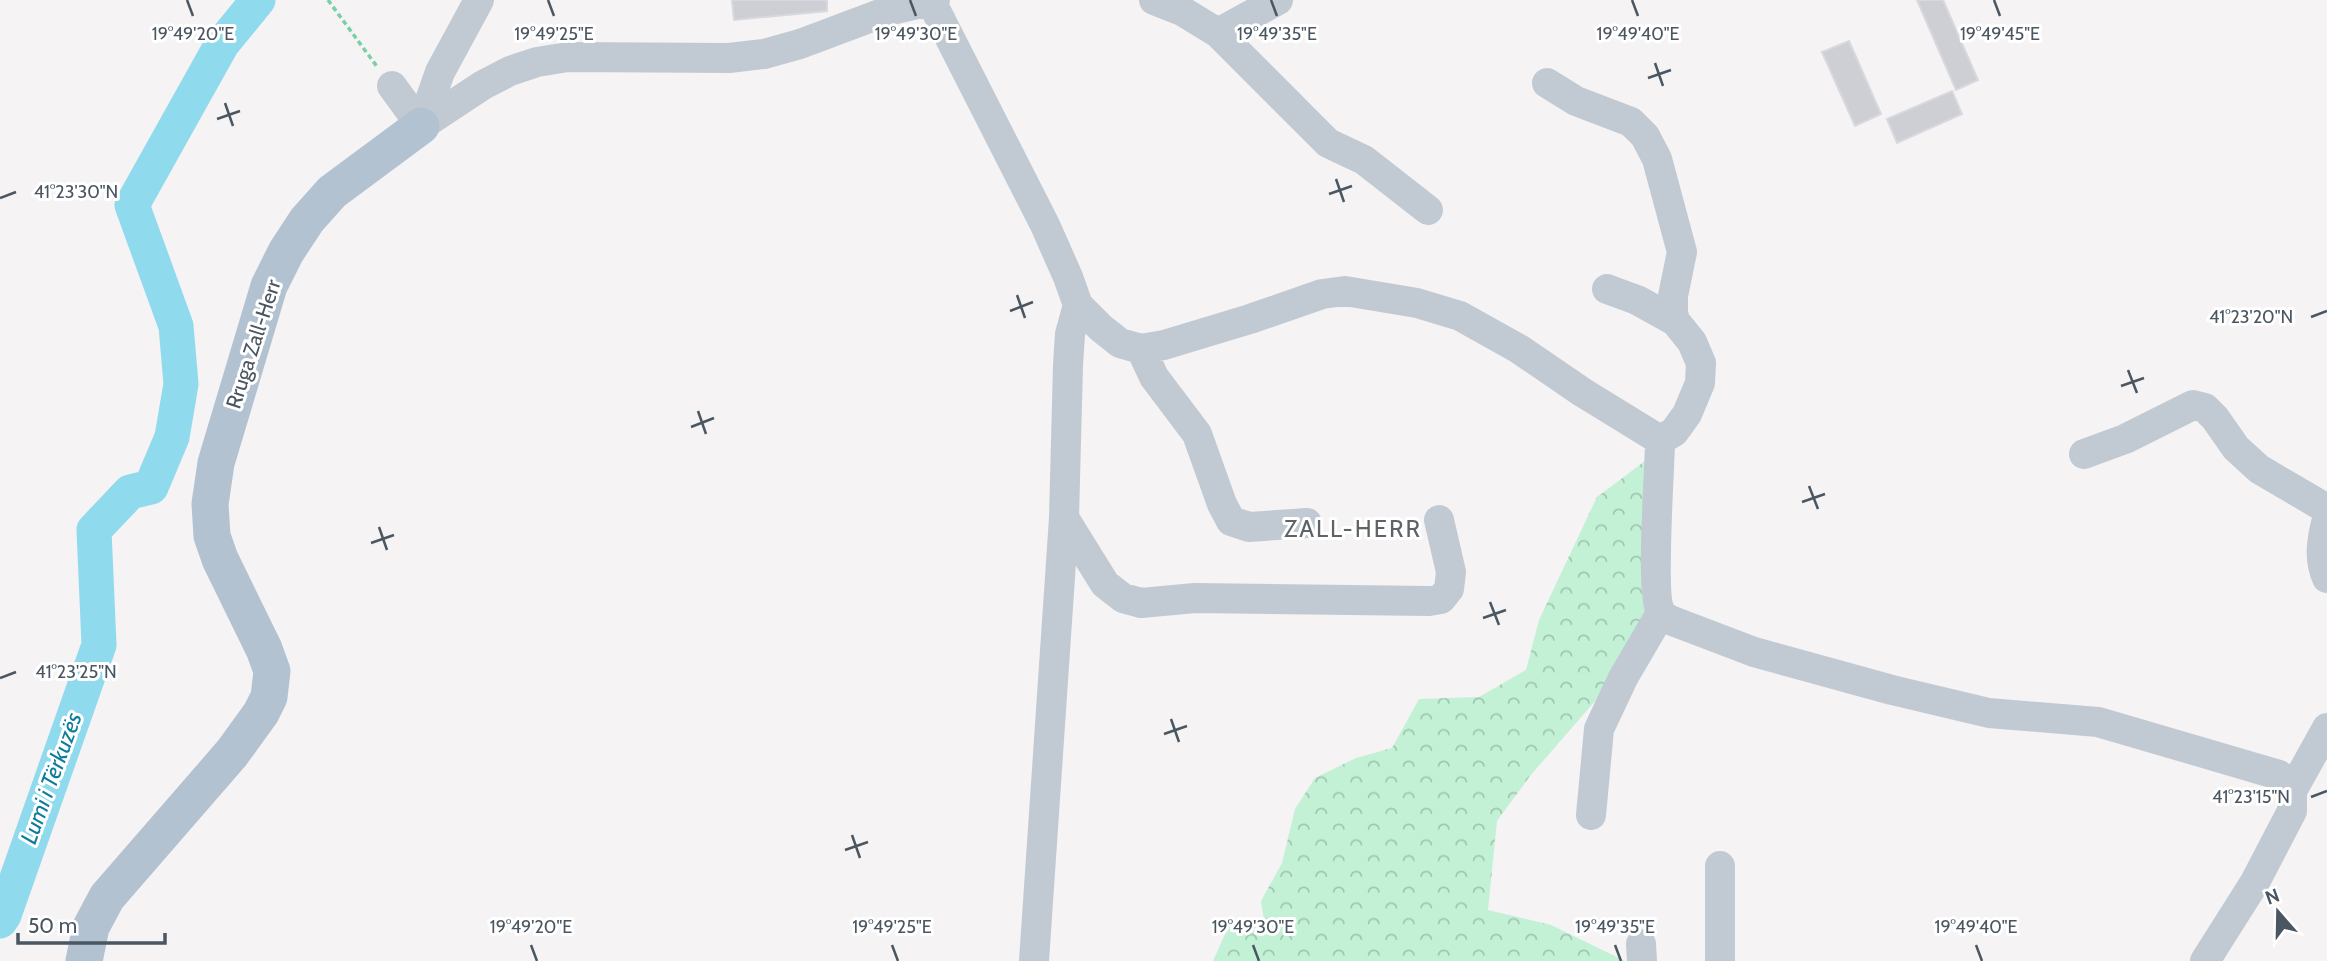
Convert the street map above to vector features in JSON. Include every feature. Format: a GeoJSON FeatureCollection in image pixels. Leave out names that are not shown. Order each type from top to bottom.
{"type":"FeatureCollection","features":[{"type":"Feature","properties":{"kind":"main road","name":"Rruga Zall-Herr"},"geometry":{"type":"LineString","coordinates":[[84,961],[91,927],[107,897],[232,753],[261,713],[269,697],[272,671],[220,559],[212,536],[210,504],[216,463],[269,286],[286,252],[307,220],[332,192],[421,126]]}},
{"type":"Feature","properties":{"kind":"street"},"geometry":{"type":"LineString","coordinates":[[421,126],[440,72],[480,0]]}},
{"type":"Feature","properties":{"kind":"street"},"geometry":{"type":"LineString","coordinates":[[933,0],[1045,225],[1078,305],[1120,342],[1141,349],[1164,345],[1322,294],[1345,291],[1417,303],[1460,316],[1519,349],[1660,440]]}},
{"type":"Feature","properties":{"kind":"street","name":"Rruga Zall-Herr"},"geometry":{"type":"LineString","coordinates":[[421,126],[483,85],[510,71],[537,62],[568,57],[729,58],[764,54],[800,44],[888,11],[933,0]]}},
{"type":"Feature","properties":{"kind":"street"},"geometry":{"type":"LineString","coordinates":[[1154,0],[1182,11],[1218,33],[1328,143],[1364,160],[1428,210]]}},
{"type":"Feature","properties":{"kind":"street"},"geometry":{"type":"LineString","coordinates":[[1218,33],[1278,0]]}},
{"type":"Feature","properties":{"kind":"street"},"geometry":{"type":"LineString","coordinates":[[1547,83],[1576,101],[1631,122],[1645,136],[1657,159],[1682,252],[1673,296],[1675,321]]}},
{"type":"Feature","properties":{"kind":"street"},"geometry":{"type":"LineString","coordinates":[[392,86],[421,126]]}},
{"type":"Feature","properties":{"kind":"street"},"geometry":{"type":"LineString","coordinates":[[1607,289],[1637,300],[1675,321],[1692,342],[1701,363],[1700,383],[1687,414],[1674,432],[1660,440]]}},
{"type":"Feature","properties":{"kind":"street"},"geometry":{"type":"LineString","coordinates":[[1034,961],[1064,518],[1070,334],[1078,305]]}},
{"type":"Feature","properties":{"kind":"street"},"geometry":{"type":"LineString","coordinates":[[1141,349],[1154,377],[1197,434],[1222,504],[1231,521],[1249,527],[1307,523]]}},
{"type":"Feature","properties":{"kind":"street"},"geometry":{"type":"LineString","coordinates":[[2084,454],[2125,439],[2193,405],[2205,408],[2236,448],[2259,469],[2327,509]]}},
{"type":"Feature","properties":{"kind":"street"},"geometry":{"type":"LineString","coordinates":[[1591,815],[1599,729],[1623,678],[1661,613],[1656,544],[1660,440]]}},
{"type":"Feature","properties":{"kind":"street"},"geometry":{"type":"LineString","coordinates":[[1064,518],[1105,583],[1123,598],[1141,603],[1195,598],[1441,599],[1449,589],[1451,572],[1440,520]]}},
{"type":"Feature","properties":{"kind":"street"},"geometry":{"type":"LineString","coordinates":[[2327,519],[2321,540],[2322,565],[2327,578]]}},
{"type":"Feature","properties":{"kind":"street"},"geometry":{"type":"LineString","coordinates":[[1661,613],[1670,620],[1754,652],[1892,690],[1989,713],[2098,722],[2279,775],[2292,791],[2292,811],[2255,882],[2205,961]]}},
{"type":"Feature","properties":{"kind":"street"},"geometry":{"type":"LineString","coordinates":[[2292,791],[2327,728]]}},
{"type":"Feature","properties":{"kind":"street"},"geometry":{"type":"LineString","coordinates":[[1720,866],[1720,961]]}},
{"type":"Feature","properties":{"kind":"path"},"geometry":{"type":"LineString","coordinates":[[328,0],[392,86]]}},
{"type":"Feature","properties":{"kind":"green space"},"geometry":{"type":"Polygon","coordinates":[[[1653,455],[1650,615],[1596,700],[1530,776],[1497,821],[1488,910],[1551,925],[1625,961],[1213,961],[1230,923],[1265,926],[1261,901],[1282,863],[1295,809],[1315,778],[1356,758],[1392,748],[1419,699],[1479,697],[1526,670],[1539,620],[1597,497],[1653,455]]]}},
{"type":"Feature","properties":{"kind":"building"},"geometry":{"type":"Polygon","coordinates":[[[732,0],[827,0],[827,11],[734,20],[732,0]]]}},
{"type":"Feature","properties":{"kind":"building"},"geometry":{"type":"Polygon","coordinates":[[[1917,0],[1943,0],[1978,80],[1956,90],[1917,0]]]}},
{"type":"Feature","properties":{"kind":"building"},"geometry":{"type":"Polygon","coordinates":[[[1849,41],[1881,114],[1855,126],[1822,52],[1849,41]]]}},
{"type":"Feature","properties":{"kind":"building"},"geometry":{"type":"Polygon","coordinates":[[[1952,91],[1962,114],[1897,143],[1887,119],[1952,91]]]}},
{"type":"Feature","properties":{"kind":"waterway","name":"Lumi i Tërkuzës"},"geometry":{"type":"LineString","coordinates":[[0,921],[99,645],[94,530],[130,492],[151,487],[172,437],[181,384],[176,326],[132,205],[222,44],[258,0]]}},
{"type":"Feature","properties":{"kind":"district","name":"ZALL-HERR"},"geometry":{"type":"Point","coordinates":[1353,528]}}]}
